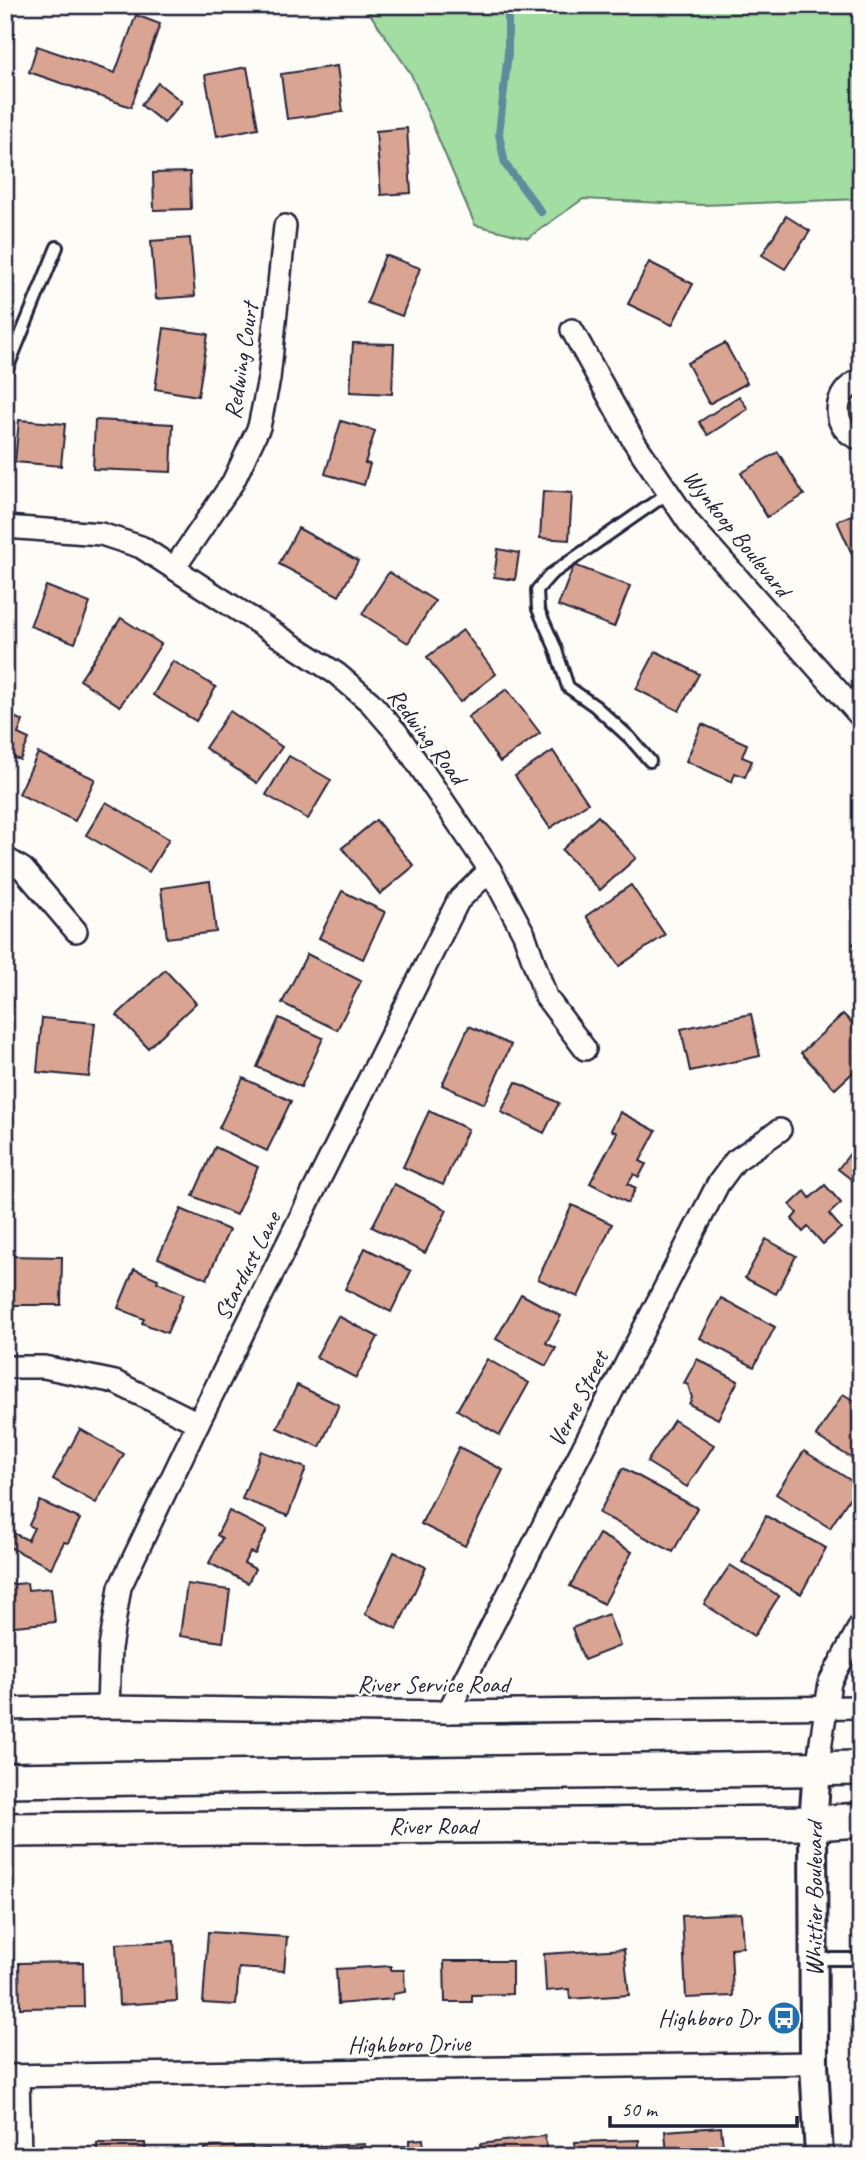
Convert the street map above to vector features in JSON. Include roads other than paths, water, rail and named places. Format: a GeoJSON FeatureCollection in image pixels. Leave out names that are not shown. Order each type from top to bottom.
{"type":"FeatureCollection","features":[{"type":"Feature","properties":{"kind":"main road"},"geometry":{"type":"LineString","coordinates":[[5,1780],[861,1768]]}},
{"type":"Feature","properties":{"kind":"main road","name":"River Road"},"geometry":{"type":"LineString","coordinates":[[5,1830],[813,1823],[861,1820]]}},
{"type":"Feature","properties":{"kind":"street","name":"Redwing Court"},"geometry":{"type":"LineString","coordinates":[[175,567],[233,482],[259,427],[270,379],[285,226]]}},
{"type":"Feature","properties":{"kind":"street","name":"Wynkoop Boulevard"},"geometry":{"type":"LineString","coordinates":[[572,330],[633,440],[689,523],[861,717]]}},
{"type":"Feature","properties":{"kind":"street"},"geometry":{"type":"LineString","coordinates":[[861,380],[849,386],[837,403],[837,414],[847,432],[861,439]]}},
{"type":"Feature","properties":{"kind":"street","name":"Redwing Road"},"geometry":{"type":"LineString","coordinates":[[5,527],[100,534],[141,547],[337,674],[370,702],[397,733],[490,870],[524,934],[546,997],[585,1049]]}},
{"type":"Feature","properties":{"kind":"street"},"geometry":{"type":"LineString","coordinates":[[5,858],[23,869],[76,931]]}},
{"type":"Feature","properties":{"kind":"street","name":"Stardust Lane"},"geometry":{"type":"LineString","coordinates":[[108,1707],[110,1648],[120,1587],[198,1423],[458,901],[490,870]]}},
{"type":"Feature","properties":{"kind":"street","name":"Verne Street"},"geometry":{"type":"LineString","coordinates":[[448,1712],[718,1184],[735,1161],[780,1130]]}},
{"type":"Feature","properties":{"kind":"street"},"geometry":{"type":"LineString","coordinates":[[5,1367],[44,1367],[115,1382],[198,1423]]}},
{"type":"Feature","properties":{"kind":"street"},"geometry":{"type":"LineString","coordinates":[[817,1769],[830,1682],[861,1624]]}},
{"type":"Feature","properties":{"kind":"street","name":"River Service Road"},"geometry":{"type":"LineString","coordinates":[[5,1709],[108,1707],[448,1712],[861,1707]]}},
{"type":"Feature","properties":{"kind":"street","name":"Whittier Boulevard"},"geometry":{"type":"LineString","coordinates":[[817,1769],[813,1823],[814,2063],[819,2156]]}},
{"type":"Feature","properties":{"kind":"street","name":"Highboro Drive"},"geometry":{"type":"LineString","coordinates":[[12,2076],[814,2063]]}},
{"type":"Feature","properties":{"kind":"street"},"geometry":{"type":"LineString","coordinates":[[12,2076],[20,2156]]}},
{"type":"Feature","properties":{"kind":"lane"},"geometry":{"type":"LineString","coordinates":[[5,374],[57,247]]}},
{"type":"Feature","properties":{"kind":"lane"},"geometry":{"type":"LineString","coordinates":[[650,761],[630,738],[595,706],[568,687],[555,647],[538,609],[537,590],[550,575],[668,493]]}},
{"type":"Feature","properties":{"kind":"lane"},"geometry":{"type":"LineString","coordinates":[[814,1959],[861,1959]]}},
{"type":"Feature","properties":{"kind":"waterway"},"geometry":{"type":"LineString","coordinates":[[508,5],[508,53],[499,134],[505,164],[541,212]]}},
{"type":"Feature","properties":{"kind":"place","name":"Highboro Dr"},"geometry":{"type":"Point","coordinates":[784,2018]}}]}
